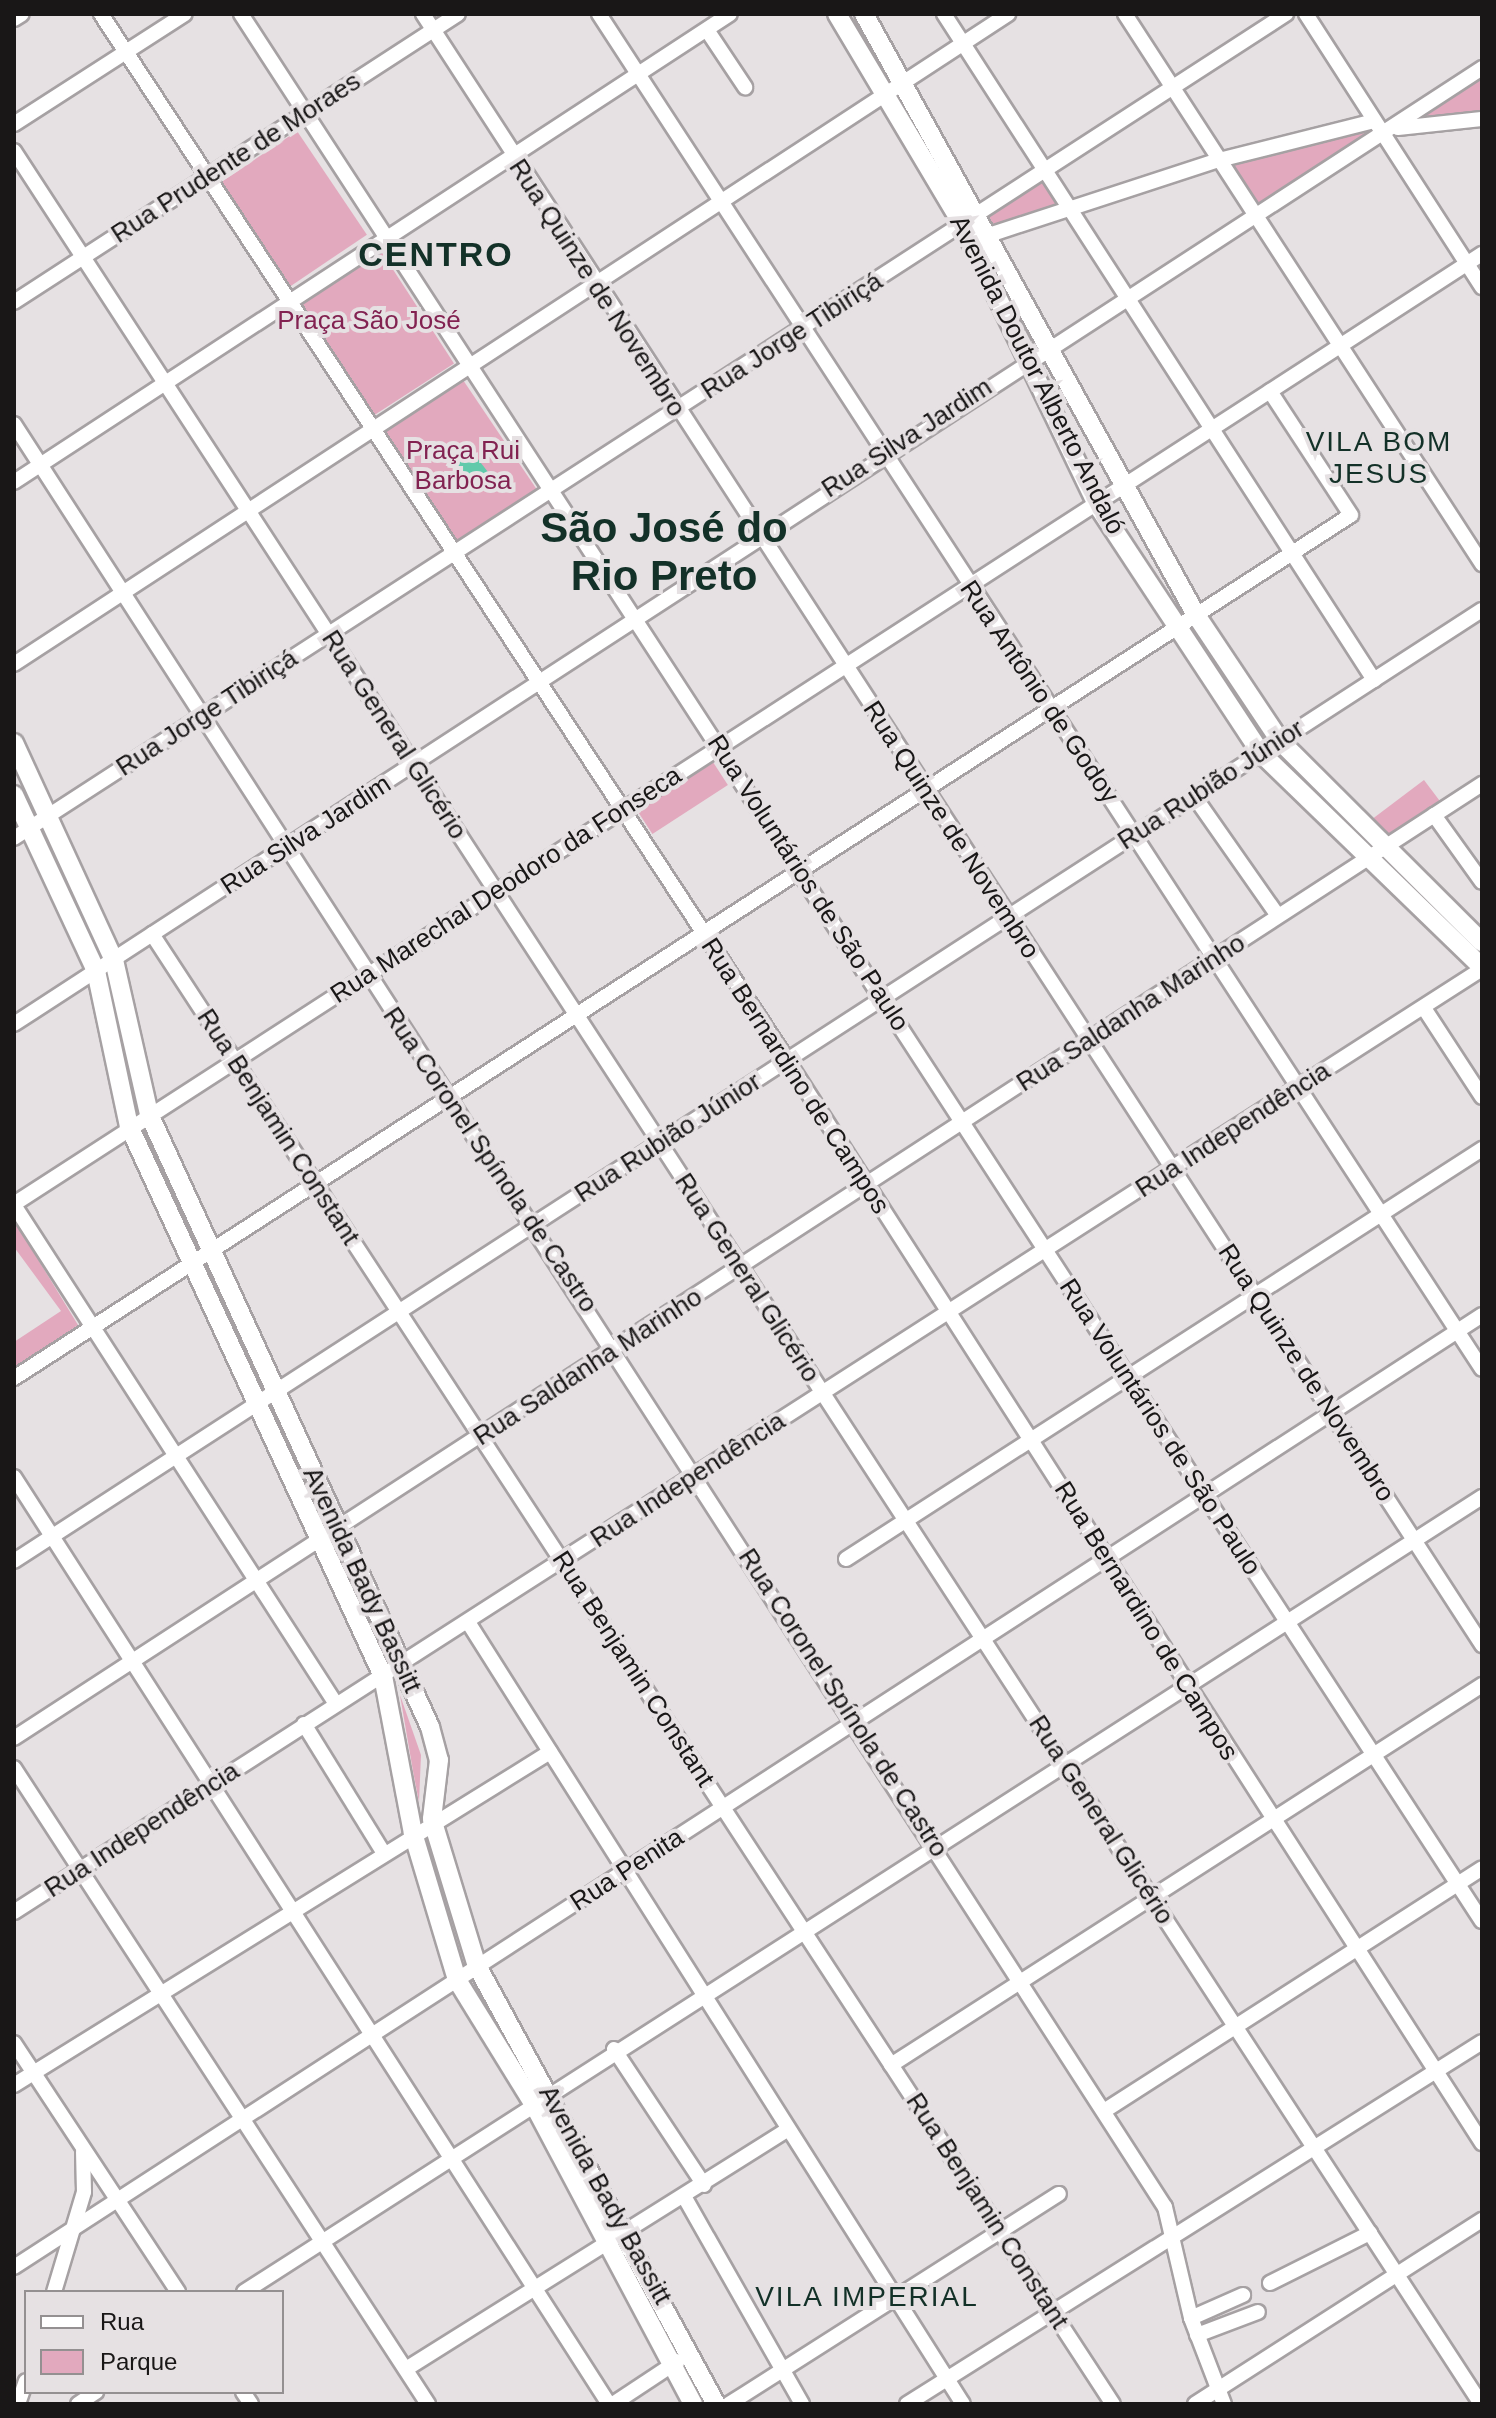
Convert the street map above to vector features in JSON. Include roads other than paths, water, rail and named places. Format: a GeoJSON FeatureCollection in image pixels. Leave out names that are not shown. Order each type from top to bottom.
{"type":"FeatureCollection","features":[{"type":"Feature","properties":{"kind":"main road","name":"Avenida Doutor Alberto Andaló"},"geometry":{"type":"LineString","coordinates":[[837,14],[889,92],[962,224],[1096,503],[1261,753],[1364,860],[1482,968]]}},
{"type":"Feature","properties":{"kind":"main road","name":"Avenida Doutor Alberto Andaló"},"geometry":{"type":"LineString","coordinates":[[864,14],[906,81],[979,213],[1120,486],[1196,615],[1280,741],[1382,849],[1482,942]]}},
{"type":"Feature","properties":{"kind":"main road","name":"Avenida Bady Bassitt"},"geometry":{"type":"LineString","coordinates":[[14,743],[114,960],[149,1114],[401,1664],[439,1760],[432,1819],[477,1966],[550,2092],[692,2352],[716,2404]]}},
{"type":"Feature","properties":{"kind":"main road","name":"Avenida Bady Bassitt"},"geometry":{"type":"LineString","coordinates":[[14,795],[22,833],[96,971],[129,1126],[383,1676],[413,1833],[457,1980],[533,2103],[609,2239],[675,2363],[693,2404]]}},
{"type":"Feature","properties":{"kind":"street"},"geometry":{"type":"LineString","coordinates":[[14,19],[22,14]]}},
{"type":"Feature","properties":{"kind":"street","name":"Rua Bernardino de Campos"},"geometry":{"type":"LineString","coordinates":[[101,14],[289,306],[456,554],[787,1060],[865,1186],[1032,1438],[1271,1820],[1482,2143]]}},
{"type":"Feature","properties":{"kind":"street"},"geometry":{"type":"LineString","coordinates":[[14,124],[185,14]]}},
{"type":"Feature","properties":{"kind":"street","name":"Rua Voluntários de São Paulo"},"geometry":{"type":"LineString","coordinates":[[241,14],[803,869],[962,1123],[1482,1921]]}},
{"type":"Feature","properties":{"kind":"street","name":"Rua Quinze de Novembro"},"geometry":{"type":"LineString","coordinates":[[423,14],[675,412],[760,532],[843,667],[927,790],[1482,1645]]}},
{"type":"Feature","properties":{"kind":"street","name":"Rua Prudente de Moraes"},"geometry":{"type":"LineString","coordinates":[[14,302],[458,14]]}},
{"type":"Feature","properties":{"kind":"street","name":"Rua Antônio de Godoy"},"geometry":{"type":"LineString","coordinates":[[599,14],[967,585],[1054,707],[1378,1216],[1482,1369]]}},
{"type":"Feature","properties":{"kind":"street"},"geometry":{"type":"LineString","coordinates":[[14,482],[640,77],[730,14]]}},
{"type":"Feature","properties":{"kind":"street"},"geometry":{"type":"LineString","coordinates":[[944,14],[1374,680]]}},
{"type":"Feature","properties":{"kind":"street"},"geometry":{"type":"LineString","coordinates":[[14,664],[1008,14]]}},
{"type":"Feature","properties":{"kind":"street"},"geometry":{"type":"LineString","coordinates":[[1125,14],[1482,564]]}},
{"type":"Feature","properties":{"kind":"street","name":"Rua Jorge Tibiriçá"},"geometry":{"type":"LineString","coordinates":[[22,833],[555,491],[1286,14]]}},
{"type":"Feature","properties":{"kind":"street"},"geometry":{"type":"LineString","coordinates":[[1306,14],[1374,121],[1389,132],[1482,287]]}},
{"type":"Feature","properties":{"kind":"street"},"geometry":{"type":"LineString","coordinates":[[707,30],[745,87]]}},
{"type":"Feature","properties":{"kind":"street","name":"Rua Silva Jardim"},"geometry":{"type":"LineString","coordinates":[[14,1024],[540,683],[760,532],[1389,132],[1482,68]]}},
{"type":"Feature","properties":{"kind":"street"},"geometry":{"type":"LineString","coordinates":[[1389,132],[1482,119]]}},
{"type":"Feature","properties":{"kind":"street"},"geometry":{"type":"LineString","coordinates":[[989,235],[1072,212],[1219,160],[1374,121]]}},
{"type":"Feature","properties":{"kind":"street","name":"Rua General Glicério"},"geometry":{"type":"LineString","coordinates":[[14,151],[1481,2404]]}},
{"type":"Feature","properties":{"kind":"street","name":"Rua Marechal Deodoro da Fonseca"},"geometry":{"type":"LineString","coordinates":[[14,1204],[129,1126],[497,894],[967,585],[1482,254]]}},
{"type":"Feature","properties":{"kind":"street"},"geometry":{"type":"LineString","coordinates":[[14,1378],[1351,515],[1270,391]]}},
{"type":"Feature","properties":{"kind":"street","name":"Rua Coronel Spínola de Castro"},"geometry":{"type":"LineString","coordinates":[[14,424],[368,975],[535,1224],[694,1476],[935,1843],[1165,2207],[1191,2318],[1224,2404]]}},
{"type":"Feature","properties":{"kind":"street"},"geometry":{"type":"LineString","coordinates":[[1477,613],[1482,630]]}},
{"type":"Feature","properties":{"kind":"street","name":"Rua Rubião Júnior"},"geometry":{"type":"LineString","coordinates":[[14,1561],[1477,613]]}},
{"type":"Feature","properties":{"kind":"street","name":"Rua Saldanha Marinho"},"geometry":{"type":"LineString","coordinates":[[14,1738],[1482,784]]}},
{"type":"Feature","properties":{"kind":"street"},"geometry":{"type":"LineString","coordinates":[[1194,796],[1278,916]]}},
{"type":"Feature","properties":{"kind":"street"},"geometry":{"type":"LineString","coordinates":[[1434,815],[1482,882]]}},
{"type":"Feature","properties":{"kind":"street","name":"Rua Benjamin Constant"},"geometry":{"type":"LineString","coordinates":[[152,934],[1113,2404]]}},
{"type":"Feature","properties":{"kind":"street","name":"Rua Independência"},"geometry":{"type":"LineString","coordinates":[[14,1912],[1482,968]]}},
{"type":"Feature","properties":{"kind":"street"},"geometry":{"type":"LineString","coordinates":[[1424,1008],[1482,1097]]}},
{"type":"Feature","properties":{"kind":"street"},"geometry":{"type":"LineString","coordinates":[[846,1559],[1482,1149]]}},
{"type":"Feature","properties":{"kind":"street"},"geometry":{"type":"LineString","coordinates":[[14,1204],[260,1580],[336,1704]]}},
{"type":"Feature","properties":{"kind":"street","name":"Rua Penita"},"geometry":{"type":"LineString","coordinates":[[14,2267],[71,2236],[116,2200],[238,2117],[626,1872],[1205,1498],[1330,1411],[1482,1315]]}},
{"type":"Feature","properties":{"kind":"street"},"geometry":{"type":"LineString","coordinates":[[14,1477],[611,2404],[692,2352]]}},
{"type":"Feature","properties":{"kind":"street"},"geometry":{"type":"LineString","coordinates":[[247,2290],[702,1992],[1482,1497]]}},
{"type":"Feature","properties":{"kind":"street"},"geometry":{"type":"LineString","coordinates":[[468,1622],[702,1992],[786,2131],[963,2404]]}},
{"type":"Feature","properties":{"kind":"street"},"geometry":{"type":"LineString","coordinates":[[891,2065],[1020,1979],[1482,1685]]}},
{"type":"Feature","properties":{"kind":"street"},"geometry":{"type":"LineString","coordinates":[[304,1724],[383,1852]]}},
{"type":"Feature","properties":{"kind":"street"},"geometry":{"type":"LineString","coordinates":[[14,2085],[160,1996],[432,1819],[550,1752]]}},
{"type":"Feature","properties":{"kind":"street"},"geometry":{"type":"LineString","coordinates":[[14,1768],[319,2242],[428,2404]]}},
{"type":"Feature","properties":{"kind":"street"},"geometry":{"type":"LineString","coordinates":[[1104,2111],[1482,1868]]}},
{"type":"Feature","properties":{"kind":"street"},"geometry":{"type":"LineString","coordinates":[[907,2404],[1482,2042]]}},
{"type":"Feature","properties":{"kind":"street"},"geometry":{"type":"LineString","coordinates":[[14,2043],[177,2290]]}},
{"type":"Feature","properties":{"kind":"street"},"geometry":{"type":"LineString","coordinates":[[614,2049],[704,2185]]}},
{"type":"Feature","properties":{"kind":"street"},"geometry":{"type":"LineString","coordinates":[[406,2369],[609,2239],[627,2233],[685,2198],[786,2131]]}},
{"type":"Feature","properties":{"kind":"street"},"geometry":{"type":"LineString","coordinates":[[55,2290],[84,2192],[82,2147]]}},
{"type":"Feature","properties":{"kind":"street"},"geometry":{"type":"LineString","coordinates":[[729,2404],[1059,2194]]}},
{"type":"Feature","properties":{"kind":"street"},"geometry":{"type":"LineString","coordinates":[[685,2198],[781,2373],[802,2404]]}},
{"type":"Feature","properties":{"kind":"street"},"geometry":{"type":"LineString","coordinates":[[1195,2404],[1482,2220]]}},
{"type":"Feature","properties":{"kind":"street"},"geometry":{"type":"LineString","coordinates":[[1270,2283],[1370,2233]]}},
{"type":"Feature","properties":{"kind":"street"},"geometry":{"type":"LineString","coordinates":[[1191,2318],[1243,2295]]}},
{"type":"Feature","properties":{"kind":"street"},"geometry":{"type":"LineString","coordinates":[[1197,2335],[1258,2312]]}},
{"type":"Feature","properties":{"kind":"district","name":"CENTRO"},"geometry":{"type":"Point","coordinates":[436,255]}},
{"type":"Feature","properties":{"kind":"district","name":"VILA BOM JESUS"},"geometry":{"type":"Point","coordinates":[1379,458]}},
{"type":"Feature","properties":{"kind":"district","name":"São José do Rio Preto"},"geometry":{"type":"Point","coordinates":[664,552]}},
{"type":"Feature","properties":{"kind":"district","name":"VILA IMPERIAL"},"geometry":{"type":"Point","coordinates":[867,2297]}},
{"type":"Feature","properties":{"kind":"park label","name":"Praça São José"},"geometry":{"type":"Point","coordinates":[369,321]}},
{"type":"Feature","properties":{"kind":"park label","name":"Praça Rui Barbosa"},"geometry":{"type":"Point","coordinates":[463,466]}}]}
